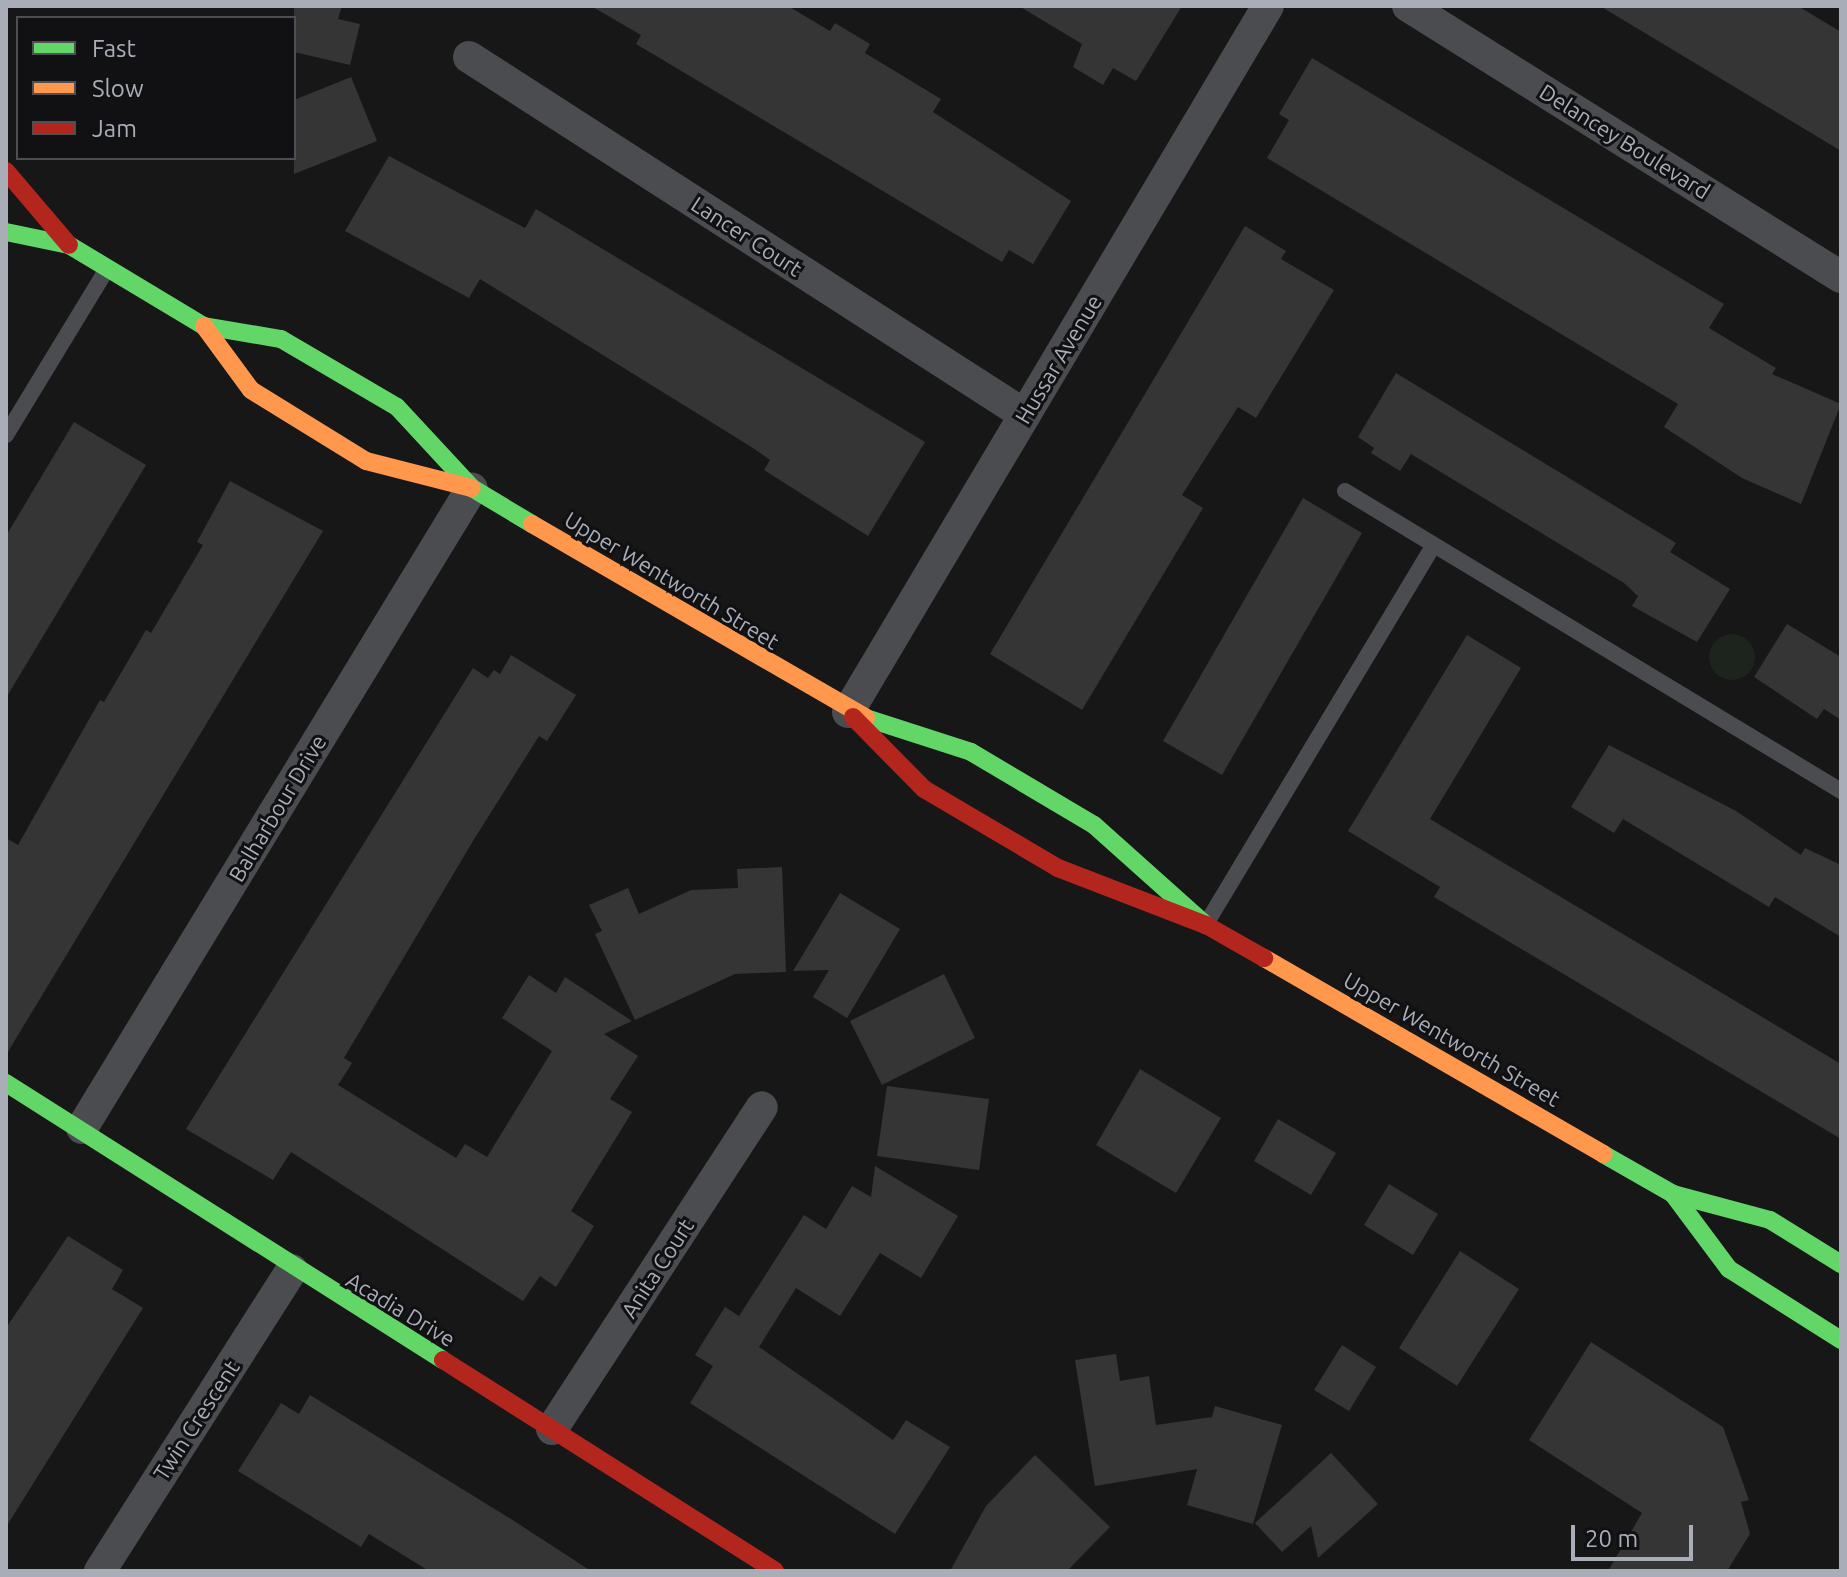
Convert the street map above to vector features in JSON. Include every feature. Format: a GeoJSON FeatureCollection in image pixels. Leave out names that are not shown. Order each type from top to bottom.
{"type":"FeatureCollection","features":[{"type":"Feature","properties":{"kind":"main road","name":"Upper Wentworth Street"},"geometry":{"type":"LineString","coordinates":[[6,171],[69,245],[204,326],[281,339],[397,407],[472,488],[848,712],[985,760],[1094,825],[1206,925]]}},
{"type":"Feature","properties":{"kind":"main road","name":"Upper Wentworth Street"},"geometry":{"type":"LineString","coordinates":[[6,232],[69,245]]}},
{"type":"Feature","properties":{"kind":"main road","name":"Upper Wentworth Street"},"geometry":{"type":"LineString","coordinates":[[204,326],[251,390],[366,461],[472,488]]}},
{"type":"Feature","properties":{"kind":"main road","name":"Upper Wentworth Street"},"geometry":{"type":"LineString","coordinates":[[848,712],[937,797],[1058,868],[1206,925],[1673,1194],[1770,1220],[1841,1264]]}},
{"type":"Feature","properties":{"kind":"main road","name":"Acadia Drive"},"geometry":{"type":"LineString","coordinates":[[6,1083],[82,1128],[292,1270],[552,1429],[775,1571]]}},
{"type":"Feature","properties":{"kind":"main road","name":"Upper Wentworth Street"},"geometry":{"type":"LineString","coordinates":[[1673,1194],[1729,1269],[1841,1340]]}},
{"type":"Feature","properties":{"kind":"street","name":"Hussar Avenue"},"geometry":{"type":"LineString","coordinates":[[848,712],[1268,6]]}},
{"type":"Feature","properties":{"kind":"street","name":"Delancey Boulevard"},"geometry":{"type":"LineString","coordinates":[[1408,6],[1841,277]]}},
{"type":"Feature","properties":{"kind":"street","name":"Lancer Court"},"geometry":{"type":"LineString","coordinates":[[469,57],[1025,415]]}},
{"type":"Feature","properties":{"kind":"street","name":"Balharbour Drive"},"geometry":{"type":"LineString","coordinates":[[82,1128],[472,488]]}},
{"type":"Feature","properties":{"kind":"street","name":"Anita Court"},"geometry":{"type":"LineString","coordinates":[[552,1429],[762,1107]]}},
{"type":"Feature","properties":{"kind":"street","name":"Twin Crescent"},"geometry":{"type":"LineString","coordinates":[[100,1571],[292,1270]]}},
{"type":"Feature","properties":{"kind":"lane"},"geometry":{"type":"LineString","coordinates":[[6,435],[107,268]]}},
{"type":"Feature","properties":{"kind":"lane"},"geometry":{"type":"LineString","coordinates":[[1345,491],[1841,791]]}},
{"type":"Feature","properties":{"kind":"lane"},"geometry":{"type":"LineString","coordinates":[[1206,925],[1434,545]]}},
{"type":"Feature","properties":{"kind":"shaded area"},"geometry":{"type":"Polygon","coordinates":[[[1732,634],[1748,641],[1755,657],[1748,673],[1732,680],[1716,673],[1709,657],[1716,641],[1732,634]]]}},
{"type":"Feature","properties":{"kind":"building"},"geometry":{"type":"Polygon","coordinates":[[[294,6],[342,6],[338,19],[360,24],[350,65],[296,52],[294,6]]]}},
{"type":"Feature","properties":{"kind":"building"},"geometry":{"type":"Polygon","coordinates":[[[591,6],[788,6],[830,31],[835,23],[870,44],[865,53],[941,99],[933,112],[1071,201],[1033,264],[1009,250],[1002,262],[636,44],[641,35],[591,6]]]}},
{"type":"Feature","properties":{"kind":"building"},"geometry":{"type":"Polygon","coordinates":[[[1019,6],[1182,6],[1136,81],[1113,68],[1103,85],[1073,67],[1082,44],[1019,6]]]}},
{"type":"Feature","properties":{"kind":"building"},"geometry":{"type":"Polygon","coordinates":[[[1600,6],[1798,6],[1841,32],[1841,151],[1600,6]]]}},
{"type":"Feature","properties":{"kind":"building"},"geometry":{"type":"Polygon","coordinates":[[[1312,58],[1724,304],[1709,328],[1776,368],[1772,374],[1841,404],[1801,504],[1742,478],[1664,427],[1678,404],[1267,158],[1289,120],[1279,114],[1312,58]]]}},
{"type":"Feature","properties":{"kind":"building"},"geometry":{"type":"Polygon","coordinates":[[[351,77],[377,141],[294,174],[296,99],[351,77]]]}},
{"type":"Feature","properties":{"kind":"building"},"geometry":{"type":"Polygon","coordinates":[[[389,156],[525,228],[536,209],[925,442],[868,536],[764,470],[770,460],[753,448],[480,279],[469,298],[345,231],[389,156]]]}},
{"type":"Feature","properties":{"kind":"building"},"geometry":{"type":"Polygon","coordinates":[[[1245,226],[1286,251],[1281,259],[1334,290],[1256,418],[1238,407],[1182,495],[1203,508],[1082,710],[990,654],[1245,226]]]}},
{"type":"Feature","properties":{"kind":"building"},"geometry":{"type":"Polygon","coordinates":[[[1396,373],[1676,543],[1670,552],[1730,589],[1697,642],[1632,606],[1638,596],[1624,583],[1411,454],[1400,471],[1371,453],[1374,448],[1358,437],[1396,373]]]}},
{"type":"Feature","properties":{"kind":"building"},"geometry":{"type":"Polygon","coordinates":[[[74,422],[146,465],[6,698],[6,536],[74,422]]]}},
{"type":"Feature","properties":{"kind":"building"},"geometry":{"type":"Polygon","coordinates":[[[230,481],[323,531],[6,1055],[6,838],[18,845],[100,700],[104,702],[146,630],[151,633],[203,545],[197,542],[230,481]]]}},
{"type":"Feature","properties":{"kind":"building"},"geometry":{"type":"Polygon","coordinates":[[[1303,498],[1362,533],[1222,775],[1163,741],[1303,498]]]}},
{"type":"Feature","properties":{"kind":"building"},"geometry":{"type":"Polygon","coordinates":[[[1787,624],[1841,657],[1841,720],[1824,709],[1817,719],[1754,677],[1787,624]]]}},
{"type":"Feature","properties":{"kind":"building"},"geometry":{"type":"Polygon","coordinates":[[[1467,635],[1521,668],[1430,819],[1841,1064],[1841,1139],[1434,897],[1440,887],[1348,831],[1467,635]]]}},
{"type":"Feature","properties":{"kind":"building"},"geometry":{"type":"Polygon","coordinates":[[[511,655],[576,695],[547,741],[539,736],[473,841],[344,1058],[352,1063],[338,1085],[456,1158],[465,1144],[487,1157],[552,1051],[502,1018],[529,975],[556,993],[565,977],[632,1021],[604,1034],[638,1056],[610,1099],[632,1112],[571,1211],[594,1226],[556,1287],[540,1276],[523,1301],[291,1152],[273,1180],[186,1129],[473,668],[488,678],[494,670],[500,674],[511,655]]]}},
{"type":"Feature","properties":{"kind":"building"},"geometry":{"type":"Polygon","coordinates":[[[1609,745],[1736,811],[1801,855],[1805,848],[1841,865],[1841,937],[1775,897],[1769,907],[1623,819],[1614,833],[1571,807],[1609,745]]]}},
{"type":"Feature","properties":{"kind":"building"},"geometry":{"type":"Polygon","coordinates":[[[782,867],[786,972],[735,974],[635,1020],[595,934],[602,931],[589,905],[628,888],[639,914],[691,890],[738,888],[737,869],[782,867]]]}},
{"type":"Feature","properties":{"kind":"building"},"geometry":{"type":"Polygon","coordinates":[[[840,893],[900,929],[847,1018],[813,997],[829,970],[793,971],[840,893]]]}},
{"type":"Feature","properties":{"kind":"building"},"geometry":{"type":"Polygon","coordinates":[[[944,974],[975,1038],[882,1085],[850,1021],[944,974]]]}},
{"type":"Feature","properties":{"kind":"building"},"geometry":{"type":"Polygon","coordinates":[[[1140,1069],[1221,1118],[1176,1193],[1096,1145],[1140,1069]]]}},
{"type":"Feature","properties":{"kind":"building"},"geometry":{"type":"Polygon","coordinates":[[[887,1086],[989,1099],[979,1170],[877,1156],[887,1086]]]}},
{"type":"Feature","properties":{"kind":"building"},"geometry":{"type":"Polygon","coordinates":[[[1278,1119],[1336,1153],[1311,1195],[1254,1161],[1278,1119]]]}},
{"type":"Feature","properties":{"kind":"building"},"geometry":{"type":"Polygon","coordinates":[[[875,1166],[958,1216],[921,1278],[880,1253],[840,1316],[796,1288],[759,1347],[893,1440],[906,1420],[950,1447],[895,1534],[690,1403],[713,1366],[695,1355],[725,1307],[739,1316],[804,1215],[826,1229],[852,1186],[871,1197],[875,1166]]]}},
{"type":"Feature","properties":{"kind":"building"},"geometry":{"type":"Polygon","coordinates":[[[1389,1184],[1438,1214],[1413,1255],[1364,1225],[1389,1184]]]}},
{"type":"Feature","properties":{"kind":"building"},"geometry":{"type":"Polygon","coordinates":[[[68,1236],[123,1270],[112,1289],[143,1308],[6,1527],[6,1328],[68,1236]]]}},
{"type":"Feature","properties":{"kind":"building"},"geometry":{"type":"Polygon","coordinates":[[[1460,1251],[1519,1289],[1457,1386],[1399,1348],[1460,1251]]]}},
{"type":"Feature","properties":{"kind":"building"},"geometry":{"type":"Polygon","coordinates":[[[1591,1342],[1723,1427],[1749,1500],[1741,1502],[1750,1534],[1727,1571],[1608,1571],[1642,1513],[1529,1440],[1591,1342]]]}},
{"type":"Feature","properties":{"kind":"building"},"geometry":{"type":"Polygon","coordinates":[[[1342,1345],[1376,1367],[1349,1411],[1314,1390],[1342,1345]]]}},
{"type":"Feature","properties":{"kind":"building"},"geometry":{"type":"Polygon","coordinates":[[[1116,1354],[1120,1381],[1149,1376],[1156,1425],[1212,1417],[1215,1406],[1282,1425],[1253,1524],[1187,1505],[1197,1469],[1095,1486],[1075,1360],[1116,1354]]]}},
{"type":"Feature","properties":{"kind":"building"},"geometry":{"type":"Polygon","coordinates":[[[310,1395],[591,1571],[429,1571],[369,1534],[361,1547],[238,1471],[281,1403],[299,1414],[310,1395]]]}},
{"type":"Feature","properties":{"kind":"building"},"geometry":{"type":"Polygon","coordinates":[[[1331,1453],[1378,1504],[1318,1558],[1311,1526],[1282,1552],[1255,1523],[1331,1453]]]}},
{"type":"Feature","properties":{"kind":"building"},"geometry":{"type":"Polygon","coordinates":[[[1035,1455],[1110,1527],[1067,1571],[950,1571],[986,1506],[1035,1455]]]}},
{"type":"Feature","properties":{"kind":"traffic: fast"},"geometry":{"type":"LineString","coordinates":[[6,232],[69,245],[204,326],[281,339],[397,407],[472,488],[532,524]]}},
{"type":"Feature","properties":{"kind":"traffic: fast"},"geometry":{"type":"LineString","coordinates":[[866,718],[971,752],[1094,825],[1206,925]]}},
{"type":"Feature","properties":{"kind":"traffic: fast"},"geometry":{"type":"LineString","coordinates":[[6,1083],[443,1360]]}},
{"type":"Feature","properties":{"kind":"traffic: fast"},"geometry":{"type":"LineString","coordinates":[[1603,1154],[1673,1194],[1770,1220],[1841,1264]]}},
{"type":"Feature","properties":{"kind":"traffic: fast"},"geometry":{"type":"LineString","coordinates":[[1673,1194],[1729,1269],[1841,1340]]}},
{"type":"Feature","properties":{"kind":"traffic: slow"},"geometry":{"type":"LineString","coordinates":[[204,326],[251,390],[366,461],[472,488]]}},
{"type":"Feature","properties":{"kind":"traffic: slow"},"geometry":{"type":"LineString","coordinates":[[532,524],[866,718]]}},
{"type":"Feature","properties":{"kind":"traffic: slow"},"geometry":{"type":"LineString","coordinates":[[1264,958],[1603,1154]]}},
{"type":"Feature","properties":{"kind":"traffic: jam"},"geometry":{"type":"LineString","coordinates":[[6,171],[69,245]]}},
{"type":"Feature","properties":{"kind":"traffic: jam"},"geometry":{"type":"LineString","coordinates":[[853,717],[924,789],[1058,868],[1206,925],[1264,958]]}},
{"type":"Feature","properties":{"kind":"traffic: jam"},"geometry":{"type":"LineString","coordinates":[[443,1360],[775,1571]]}}]}
